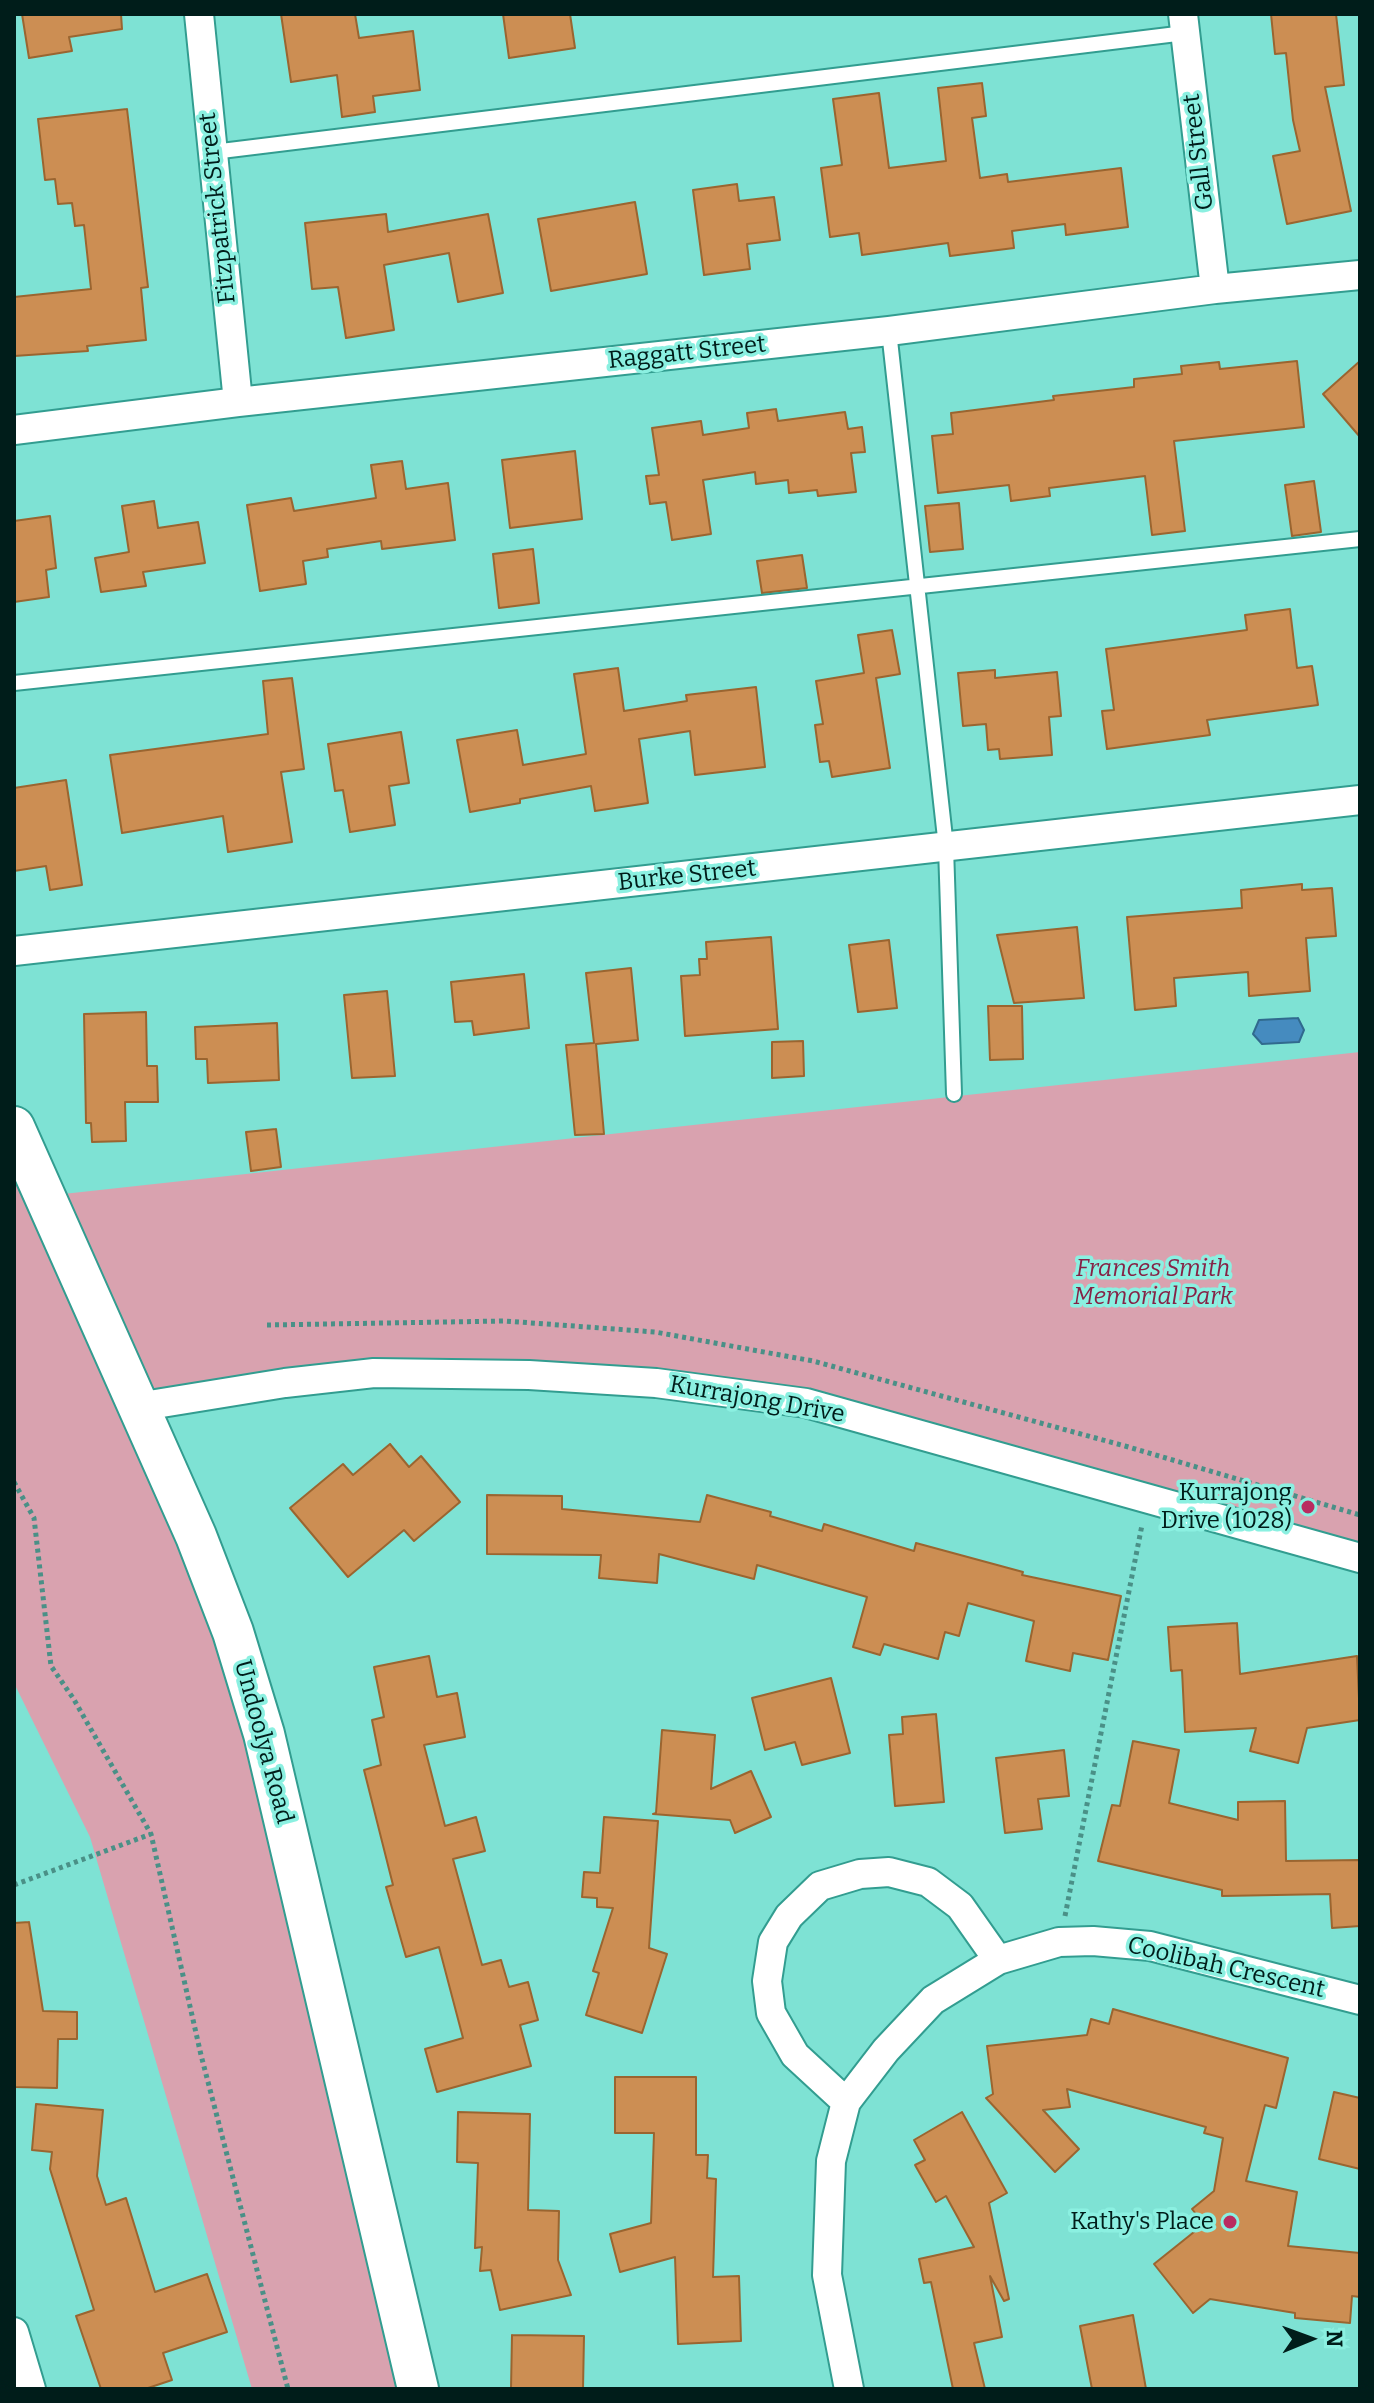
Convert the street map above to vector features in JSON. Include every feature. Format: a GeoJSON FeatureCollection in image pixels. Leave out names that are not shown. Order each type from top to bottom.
{"type":"FeatureCollection","features":[{"type":"Feature","properties":{"kind":"main road","name":"Undoolya Road"},"geometry":{"type":"LineString","coordinates":[[14,1127],[201,1550],[233,1632],[264,1734],[418,2389]]}},
{"type":"Feature","properties":{"kind":"street","name":"Fitzpatrick Street"},"geometry":{"type":"LineString","coordinates":[[199,14],[238,402]]}},
{"type":"Feature","properties":{"kind":"street","name":"Gall Street"},"geometry":{"type":"LineString","coordinates":[[1184,24],[1215,289]]}},
{"type":"Feature","properties":{"kind":"street","name":"Raggatt Street"},"geometry":{"type":"LineString","coordinates":[[14,430],[238,402],[889,331],[1215,289],[1360,275]]}},
{"type":"Feature","properties":{"kind":"street","name":"Burke Street"},"geometry":{"type":"LineString","coordinates":[[14,951],[1360,800]]}},
{"type":"Feature","properties":{"kind":"street","name":"Kurrajong Drive"},"geometry":{"type":"LineString","coordinates":[[137,1407],[285,1383],[374,1373],[529,1375],[656,1383],[806,1403],[1360,1558]]}},
{"type":"Feature","properties":{"kind":"street"},"geometry":{"type":"LineString","coordinates":[[846,2102],[795,2055],[771,2013],[767,1981],[773,1942],[789,1916],[820,1886],[860,1874],[889,1872],[928,1882],[960,1906],[998,1960]]}},
{"type":"Feature","properties":{"kind":"street","name":"Coolibah Crescent"},"geometry":{"type":"LineString","coordinates":[[849,2389],[827,2275],[831,2161],[846,2102],[886,2050],[933,2000],[998,1960],[1059,1942],[1093,1941],[1150,1946],[1360,2000]]}},
{"type":"Feature","properties":{"kind":"street"},"geometry":{"type":"LineString","coordinates":[[14,2332],[31,2389]]}},
{"type":"Feature","properties":{"kind":"lane"},"geometry":{"type":"LineString","coordinates":[[213,152],[1184,24]]}},
{"type":"Feature","properties":{"kind":"lane"},"geometry":{"type":"LineString","coordinates":[[889,331],[946,847],[954,1094]]}},
{"type":"Feature","properties":{"kind":"lane"},"geometry":{"type":"LineString","coordinates":[[14,683],[1360,539]]}},
{"type":"Feature","properties":{"kind":"path"},"geometry":{"type":"LineString","coordinates":[[14,1482],[34,1518],[51,1666],[73,1698],[151,1834],[201,2055],[288,2389]]}},
{"type":"Feature","properties":{"kind":"path"},"geometry":{"type":"LineString","coordinates":[[1059,1942],[1147,1497]]}},
{"type":"Feature","properties":{"kind":"path"},"geometry":{"type":"LineString","coordinates":[[14,1885],[151,1834]]}},
{"type":"Feature","properties":{"kind":"green space","name":"Frances Smith Memorial Park"},"geometry":{"type":"Polygon","coordinates":[[[1360,1052],[1360,1558],[806,1403],[373,1373],[138,1407],[196,1536],[418,2389],[252,2389],[90,1837],[14,1683],[14,1127],[45,1196],[1360,1052]]]}},
{"type":"Feature","properties":{"kind":"water"},"geometry":{"type":"Polygon","coordinates":[[[1298,1018],[1304,1030],[1299,1042],[1262,1044],[1253,1034],[1259,1020],[1298,1018]]]}},
{"type":"Feature","properties":{"kind":"building"},"geometry":{"type":"Polygon","coordinates":[[[22,14],[121,14],[122,29],[69,37],[72,51],[29,58],[22,14]]]}},
{"type":"Feature","properties":{"kind":"building"},"geometry":{"type":"Polygon","coordinates":[[[281,14],[355,14],[359,38],[413,31],[420,90],[373,96],[375,112],[342,117],[337,75],[291,82],[281,14]]]}},
{"type":"Feature","properties":{"kind":"building"},"geometry":{"type":"Polygon","coordinates":[[[503,14],[570,14],[575,48],[509,58],[503,14]]]}},
{"type":"Feature","properties":{"kind":"building"},"geometry":{"type":"Polygon","coordinates":[[[1271,14],[1336,14],[1344,85],[1325,87],[1351,211],[1287,224],[1273,156],[1300,151],[1293,120],[1286,53],[1275,54],[1271,14]]]}},
{"type":"Feature","properties":{"kind":"building"},"geometry":{"type":"Polygon","coordinates":[[[982,83],[986,116],[972,118],[980,178],[1007,174],[1008,182],[1121,168],[1128,227],[1066,235],[1065,224],[1012,231],[1014,248],[950,256],[948,243],[862,255],[859,233],[830,237],[821,168],[842,165],[833,99],[879,93],[889,168],[946,161],[938,88],[982,83]]]}},
{"type":"Feature","properties":{"kind":"building"},"geometry":{"type":"Polygon","coordinates":[[[127,109],[148,287],[141,288],[146,340],[87,346],[88,351],[14,356],[14,297],[91,289],[84,225],[75,226],[72,203],[58,204],[55,179],[45,180],[38,119],[127,109]]]}},
{"type":"Feature","properties":{"kind":"building"},"geometry":{"type":"Polygon","coordinates":[[[737,184],[739,201],[774,197],[780,240],[747,244],[750,269],[704,275],[693,190],[737,184]]]}},
{"type":"Feature","properties":{"kind":"building"},"geometry":{"type":"Polygon","coordinates":[[[635,202],[647,274],[551,291],[538,219],[635,202]]]}},
{"type":"Feature","properties":{"kind":"building"},"geometry":{"type":"Polygon","coordinates":[[[386,214],[388,232],[488,214],[503,293],[458,302],[449,253],[384,265],[394,330],[346,338],[338,287],[312,289],[305,223],[386,214]]]}},
{"type":"Feature","properties":{"kind":"building"},"geometry":{"type":"Polygon","coordinates":[[[1297,361],[1304,427],[1174,441],[1185,531],[1152,535],[1145,476],[1049,488],[1050,496],[1011,501],[1009,485],[938,493],[932,436],[953,434],[951,413],[1054,400],[1053,396],[1134,387],[1134,379],[1182,374],[1181,366],[1219,362],[1220,369],[1297,361]]]}},
{"type":"Feature","properties":{"kind":"building"},"geometry":{"type":"Polygon","coordinates":[[[1360,361],[1360,437],[1323,394],[1360,361]]]}},
{"type":"Feature","properties":{"kind":"building"},"geometry":{"type":"Polygon","coordinates":[[[776,409],[778,421],[845,412],[848,429],[862,427],[865,452],[851,453],[856,492],[818,496],[817,490],[789,493],[788,480],[756,484],[755,472],[703,480],[711,534],[672,540],[666,502],[650,504],[646,476],[659,475],[652,428],[701,421],[703,435],[749,428],[747,413],[776,409]]]}},
{"type":"Feature","properties":{"kind":"building"},"geometry":{"type":"Polygon","coordinates":[[[575,451],[582,519],[510,528],[502,460],[575,451]]]}},
{"type":"Feature","properties":{"kind":"building"},"geometry":{"type":"Polygon","coordinates":[[[402,461],[406,489],[448,483],[455,540],[382,549],[381,541],[327,549],[328,557],[303,561],[306,584],[260,591],[247,505],[291,498],[294,511],[376,498],[371,465],[402,461]]]}},
{"type":"Feature","properties":{"kind":"building"},"geometry":{"type":"Polygon","coordinates":[[[1314,481],[1321,532],[1292,536],[1285,485],[1314,481]]]}},
{"type":"Feature","properties":{"kind":"building"},"geometry":{"type":"Polygon","coordinates":[[[154,501],[158,528],[198,522],[205,563],[143,572],[146,586],[101,592],[95,558],[129,552],[122,506],[154,501]]]}},
{"type":"Feature","properties":{"kind":"building"},"geometry":{"type":"Polygon","coordinates":[[[959,503],[963,549],[930,552],[925,506],[959,503]]]}},
{"type":"Feature","properties":{"kind":"building"},"geometry":{"type":"Polygon","coordinates":[[[50,516],[56,568],[46,570],[49,597],[14,602],[14,521],[50,516]]]}},
{"type":"Feature","properties":{"kind":"building"},"geometry":{"type":"Polygon","coordinates":[[[533,549],[539,603],[499,608],[493,554],[533,549]]]}},
{"type":"Feature","properties":{"kind":"building"},"geometry":{"type":"Polygon","coordinates":[[[802,555],[807,588],[762,593],[757,561],[802,555]]]}},
{"type":"Feature","properties":{"kind":"building"},"geometry":{"type":"Polygon","coordinates":[[[1290,609],[1297,668],[1312,666],[1318,705],[1207,720],[1210,735],[1107,749],[1102,711],[1114,710],[1106,649],[1247,630],[1245,615],[1290,609]]]}},
{"type":"Feature","properties":{"kind":"building"},"geometry":{"type":"Polygon","coordinates":[[[892,630],[900,674],[876,678],[890,768],[832,777],[829,761],[820,762],[815,725],[823,724],[816,681],[864,673],[858,635],[892,630]]]}},
{"type":"Feature","properties":{"kind":"building"},"geometry":{"type":"Polygon","coordinates":[[[618,668],[624,711],[687,701],[686,695],[756,687],[765,767],[695,775],[690,731],[639,739],[648,803],[595,811],[591,786],[470,812],[457,740],[517,730],[523,765],[586,754],[574,674],[618,668]]]}},
{"type":"Feature","properties":{"kind":"building"},"geometry":{"type":"Polygon","coordinates":[[[995,670],[995,678],[1057,672],[1061,716],[1049,717],[1052,755],[1000,759],[999,749],[988,750],[986,724],[963,726],[958,673],[995,670]]]}},
{"type":"Feature","properties":{"kind":"building"},"geometry":{"type":"Polygon","coordinates":[[[292,678],[304,769],[281,772],[292,842],[228,852],[223,816],[122,833],[110,755],[268,734],[263,681],[292,678]]]}},
{"type":"Feature","properties":{"kind":"building"},"geometry":{"type":"Polygon","coordinates":[[[401,732],[409,783],[389,786],[395,825],[350,832],[343,790],[335,791],[328,744],[401,732]]]}},
{"type":"Feature","properties":{"kind":"building"},"geometry":{"type":"Polygon","coordinates":[[[66,780],[82,885],[50,890],[46,866],[14,871],[14,788],[66,780]]]}},
{"type":"Feature","properties":{"kind":"building"},"geometry":{"type":"Polygon","coordinates":[[[1302,884],[1302,890],[1332,888],[1336,936],[1306,938],[1310,991],[1249,996],[1248,972],[1174,978],[1176,1006],[1135,1010],[1127,917],[1242,908],[1241,890],[1302,884]]]}},
{"type":"Feature","properties":{"kind":"building"},"geometry":{"type":"Polygon","coordinates":[[[1077,927],[1084,998],[1014,1003],[997,935],[1077,927]]]}},
{"type":"Feature","properties":{"kind":"building"},"geometry":{"type":"Polygon","coordinates":[[[771,937],[778,1029],[685,1036],[681,976],[700,975],[699,959],[707,959],[706,942],[771,937]]]}},
{"type":"Feature","properties":{"kind":"building"},"geometry":{"type":"Polygon","coordinates":[[[889,940],[897,1008],[858,1012],[849,945],[889,940]]]}},
{"type":"Feature","properties":{"kind":"building"},"geometry":{"type":"Polygon","coordinates":[[[631,968],[638,1040],[596,1044],[604,1134],[575,1135],[566,1045],[594,1043],[586,973],[631,968]]]}},
{"type":"Feature","properties":{"kind":"building"},"geometry":{"type":"Polygon","coordinates":[[[524,974],[529,1028],[474,1035],[472,1021],[455,1022],[451,982],[524,974]]]}},
{"type":"Feature","properties":{"kind":"building"},"geometry":{"type":"Polygon","coordinates":[[[387,991],[395,1076],[352,1078],[344,995],[387,991]]]}},
{"type":"Feature","properties":{"kind":"building"},"geometry":{"type":"Polygon","coordinates":[[[988,1006],[1022,1006],[1023,1059],[990,1060],[988,1006]]]}},
{"type":"Feature","properties":{"kind":"building"},"geometry":{"type":"Polygon","coordinates":[[[146,1012],[147,1066],[157,1066],[158,1102],[125,1102],[126,1141],[92,1142],[91,1123],[86,1123],[84,1014],[146,1012]]]}},
{"type":"Feature","properties":{"kind":"building"},"geometry":{"type":"Polygon","coordinates":[[[277,1023],[279,1080],[208,1083],[207,1059],[196,1059],[195,1027],[277,1023]]]}},
{"type":"Feature","properties":{"kind":"building"},"geometry":{"type":"Polygon","coordinates":[[[803,1041],[804,1076],[772,1078],[772,1042],[803,1041]]]}},
{"type":"Feature","properties":{"kind":"building"},"geometry":{"type":"Polygon","coordinates":[[[276,1129],[281,1167],[251,1171],[246,1132],[276,1129]]]}},
{"type":"Feature","properties":{"kind":"building"},"geometry":{"type":"Polygon","coordinates":[[[390,1444],[409,1467],[421,1456],[460,1502],[414,1541],[404,1530],[348,1577],[290,1508],[343,1464],[353,1475],[390,1444]]]}},
{"type":"Feature","properties":{"kind":"building"},"geometry":{"type":"Polygon","coordinates":[[[487,1495],[562,1496],[562,1509],[700,1522],[707,1495],[771,1512],[770,1516],[822,1531],[824,1524],[914,1551],[916,1543],[1023,1572],[1022,1575],[1121,1596],[1108,1660],[1073,1653],[1070,1671],[1026,1661],[1034,1621],[968,1603],[959,1636],[945,1632],[938,1659],[884,1644],[880,1655],[853,1647],[867,1597],[757,1565],[754,1579],[659,1554],[657,1583],[599,1578],[601,1555],[487,1554],[487,1495]]]}},
{"type":"Feature","properties":{"kind":"building"},"geometry":{"type":"Polygon","coordinates":[[[1237,1623],[1240,1674],[1357,1656],[1360,1720],[1307,1728],[1298,1763],[1250,1751],[1256,1728],[1185,1732],[1182,1670],[1171,1671],[1168,1627],[1237,1623]]]}},
{"type":"Feature","properties":{"kind":"building"},"geometry":{"type":"Polygon","coordinates":[[[429,1656],[437,1697],[457,1693],[465,1737],[424,1745],[445,1826],[476,1817],[485,1851],[453,1859],[482,1965],[501,1960],[509,1987],[528,1982],[538,2020],[520,2025],[531,2066],[437,2092],[425,2049],[463,2038],[439,1947],[406,1957],[386,1887],[393,1885],[364,1770],[381,1765],[372,1720],[384,1717],[374,1667],[429,1656]]]}},
{"type":"Feature","properties":{"kind":"building"},"geometry":{"type":"Polygon","coordinates":[[[831,1678],[850,1753],[802,1765],[795,1742],[765,1750],[752,1698],[831,1678]]]}},
{"type":"Feature","properties":{"kind":"building"},"geometry":{"type":"Polygon","coordinates":[[[936,1714],[944,1802],[895,1806],[889,1735],[903,1734],[902,1717],[936,1714]]]}},
{"type":"Feature","properties":{"kind":"building"},"geometry":{"type":"Polygon","coordinates":[[[662,1730],[715,1735],[711,1789],[751,1771],[771,1817],[735,1833],[730,1820],[653,1814],[656,1813],[662,1730]]]}},
{"type":"Feature","properties":{"kind":"building"},"geometry":{"type":"Polygon","coordinates":[[[1133,1741],[1179,1750],[1169,1803],[1238,1820],[1238,1802],[1285,1801],[1286,1861],[1360,1860],[1360,1926],[1332,1928],[1330,1894],[1222,1896],[1222,1890],[1098,1861],[1112,1805],[1120,1806],[1133,1741]]]}},
{"type":"Feature","properties":{"kind":"building"},"geometry":{"type":"Polygon","coordinates":[[[1064,1750],[1069,1796],[1038,1799],[1042,1829],[1005,1833],[996,1758],[1064,1750]]]}},
{"type":"Feature","properties":{"kind":"building"},"geometry":{"type":"Polygon","coordinates":[[[604,1817],[658,1821],[649,1948],[667,1954],[642,2033],[586,2015],[599,1973],[593,1971],[613,1908],[597,1907],[597,1898],[582,1897],[584,1872],[600,1873],[604,1817]]]}},
{"type":"Feature","properties":{"kind":"building"},"geometry":{"type":"Polygon","coordinates":[[[29,1922],[43,2011],[77,2012],[77,2039],[58,2039],[57,2088],[14,2087],[14,1923],[29,1922]]]}},
{"type":"Feature","properties":{"kind":"building"},"geometry":{"type":"Polygon","coordinates":[[[1113,2009],[1288,2058],[1276,2108],[1265,2105],[1246,2181],[1297,2192],[1288,2246],[1360,2253],[1360,2297],[1352,2296],[1350,2323],[1295,2318],[1295,2313],[1210,2299],[1193,2313],[1154,2264],[1204,2224],[1192,2209],[1214,2191],[1223,2138],[1204,2133],[1206,2127],[1067,2089],[1070,2107],[1043,2110],[1079,2149],[1055,2172],[986,2098],[993,2094],[987,2046],[1087,2035],[1091,2019],[1109,2024],[1113,2009]]]}},
{"type":"Feature","properties":{"kind":"building"},"geometry":{"type":"Polygon","coordinates":[[[615,2077],[696,2077],[696,2155],[708,2155],[707,2178],[716,2179],[713,2277],[739,2276],[741,2341],[678,2344],[675,2257],[620,2272],[610,2234],[651,2223],[654,2133],[615,2133],[615,2077]]]}},
{"type":"Feature","properties":{"kind":"building"},"geometry":{"type":"Polygon","coordinates":[[[1334,2092],[1360,2098],[1360,2169],[1319,2159],[1334,2092]]]}},
{"type":"Feature","properties":{"kind":"building"},"geometry":{"type":"Polygon","coordinates":[[[36,2104],[103,2110],[97,2176],[106,2205],[126,2198],[155,2292],[207,2274],[227,2332],[163,2353],[172,2380],[145,2389],[101,2389],[76,2316],[94,2310],[50,2169],[52,2152],[32,2150],[36,2104]]]}},
{"type":"Feature","properties":{"kind":"building"},"geometry":{"type":"Polygon","coordinates":[[[458,2112],[530,2114],[528,2210],[559,2211],[558,2260],[571,2295],[500,2310],[491,2270],[480,2271],[482,2247],[475,2248],[478,2163],[457,2162],[458,2112]]]}},
{"type":"Feature","properties":{"kind":"building"},"geometry":{"type":"Polygon","coordinates":[[[962,2112],[1007,2193],[989,2203],[1009,2299],[1004,2301],[990,2276],[1002,2337],[974,2343],[985,2389],[953,2389],[931,2282],[924,2283],[919,2259],[974,2247],[946,2196],[936,2202],[915,2165],[925,2160],[914,2140],[962,2112]]]}},
{"type":"Feature","properties":{"kind":"building"},"geometry":{"type":"Polygon","coordinates":[[[1133,2315],[1146,2389],[1092,2389],[1080,2326],[1133,2315]]]}},
{"type":"Feature","properties":{"kind":"building"},"geometry":{"type":"Polygon","coordinates":[[[512,2335],[584,2336],[583,2389],[511,2389],[512,2335]]]}},
{"type":"Feature","properties":{"kind":"place","name":"Kurrajong Drive (1028)"},"geometry":{"type":"Point","coordinates":[1308,1507]}},
{"type":"Feature","properties":{"kind":"place","name":"Kathy's Place"},"geometry":{"type":"Point","coordinates":[1230,2222]}}]}
